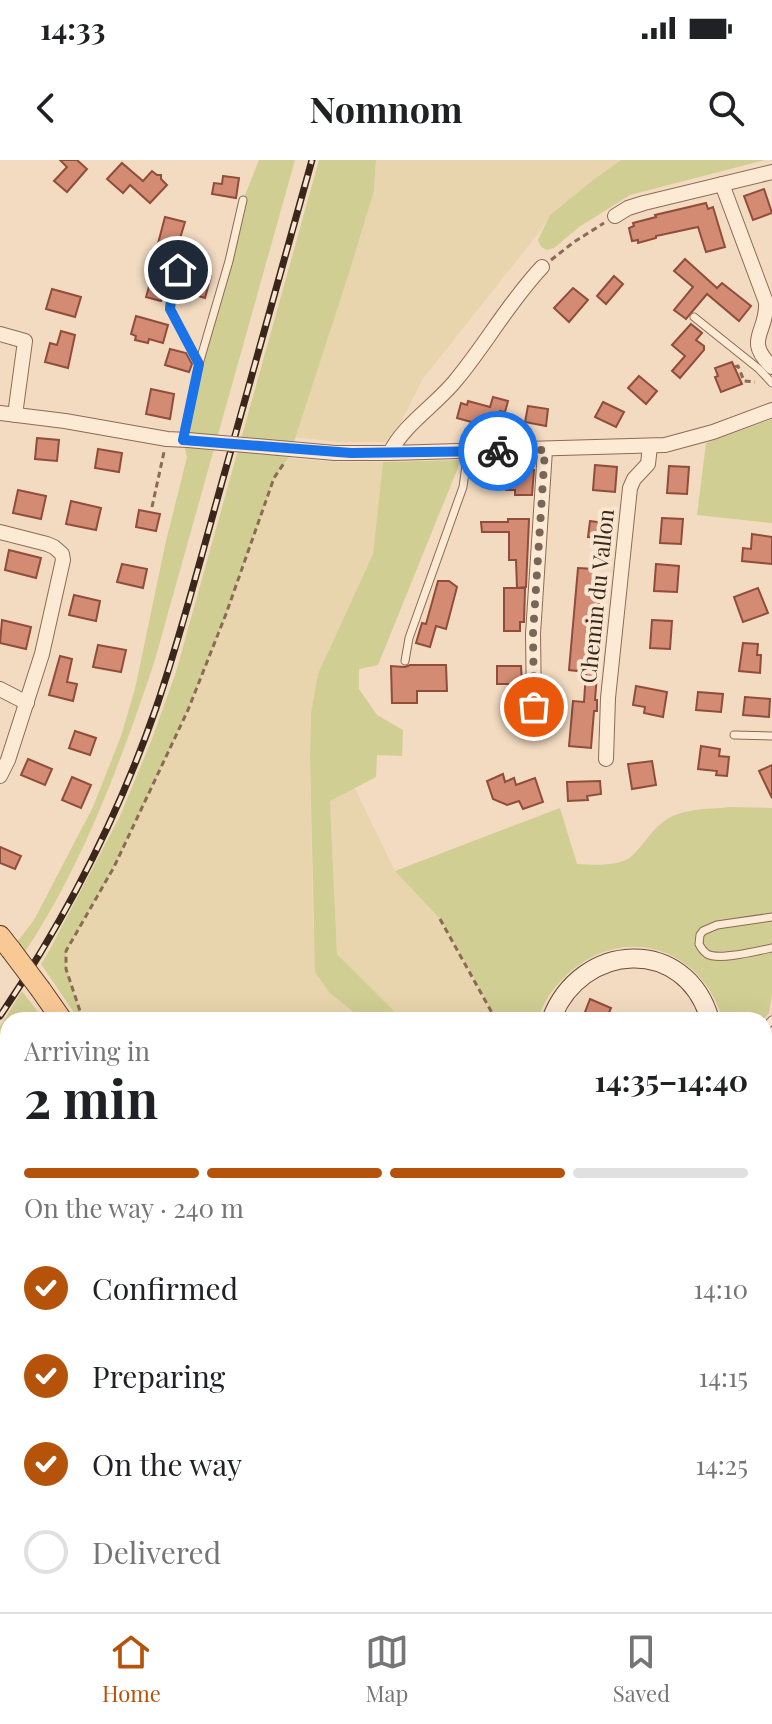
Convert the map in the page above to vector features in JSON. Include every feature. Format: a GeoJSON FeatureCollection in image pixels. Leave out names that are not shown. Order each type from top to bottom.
{"type":"FeatureCollection","features":[{"type":"Feature","properties":{"kind":"main road"},"geometry":{"type":"LineString","coordinates":[[5,943],[56,1012]]}},
{"type":"Feature","properties":{"kind":"main road"},"geometry":{"type":"LineString","coordinates":[[554,1012],[569,987],[584,973],[608,961],[637,958],[657,962],[680,974],[701,998],[707,1012]]}},
{"type":"Feature","properties":{"kind":"street"},"geometry":{"type":"LineString","coordinates":[[615,216],[634,205],[772,172]]}},
{"type":"Feature","properties":{"kind":"street"},"geometry":{"type":"LineString","coordinates":[[722,184],[766,302],[765,320],[757,343],[772,367]]}},
{"type":"Feature","properties":{"kind":"street"},"geometry":{"type":"LineString","coordinates":[[390,453],[396,440],[456,380],[510,304],[542,267]]}},
{"type":"Feature","properties":{"kind":"street"},"geometry":{"type":"LineString","coordinates":[[0,334],[25,341],[8,414],[167,439],[284,452],[390,453],[650,446],[684,441],[772,410]]}},
{"type":"Feature","properties":{"kind":"street","name":"Chemin du Vallon"},"geometry":{"type":"LineString","coordinates":[[606,759],[608,698],[630,488],[648,464],[650,446]]}},
{"type":"Feature","properties":{"kind":"street"},"geometry":{"type":"LineString","coordinates":[[534,707],[533,634],[545,450]]}},
{"type":"Feature","properties":{"kind":"street"},"geometry":{"type":"LineString","coordinates":[[0,532],[47,544],[62,554],[62,568],[27,703],[0,776]]}},
{"type":"Feature","properties":{"kind":"street"},"geometry":{"type":"LineString","coordinates":[[0,689],[27,703]]}},
{"type":"Feature","properties":{"kind":"lane"},"geometry":{"type":"LineString","coordinates":[[186,440],[199,364],[243,200]]}},
{"type":"Feature","properties":{"kind":"lane"},"geometry":{"type":"LineString","coordinates":[[182,250],[173,282],[170,309],[199,364]]}},
{"type":"Feature","properties":{"kind":"lane"},"geometry":{"type":"LineString","coordinates":[[694,317],[772,383]]}},
{"type":"Feature","properties":{"kind":"lane"},"geometry":{"type":"LineString","coordinates":[[405,661],[409,638],[463,487],[468,451]]}},
{"type":"Feature","properties":{"kind":"lane"},"geometry":{"type":"LineString","coordinates":[[734,735],[772,736]]}},
{"type":"Feature","properties":{"kind":"lane"},"geometry":{"type":"LineString","coordinates":[[772,917],[709,928],[700,935],[699,944],[710,956],[720,957],[772,948]]}},
{"type":"Feature","properties":{"kind":"path"},"geometry":{"type":"LineString","coordinates":[[542,267],[615,216]]}},
{"type":"Feature","properties":{"kind":"path"},"geometry":{"type":"LineString","coordinates":[[735,367],[738,366],[744,381],[763,382]]}},
{"type":"Feature","properties":{"kind":"path"},"geometry":{"type":"LineString","coordinates":[[476,435],[485,422]]}},
{"type":"Feature","properties":{"kind":"path"},"geometry":{"type":"LineString","coordinates":[[152,507],[167,439]]}},
{"type":"Feature","properties":{"kind":"path"},"geometry":{"type":"LineString","coordinates":[[80,1012],[66,969],[66,951],[114,867],[188,710],[284,452]]}},
{"type":"Feature","properties":{"kind":"path"},"geometry":{"type":"LineString","coordinates":[[440,919],[492,1012]]}},
{"type":"Feature","properties":{"kind":"shaded area"},"geometry":{"type":"Polygon","coordinates":[[[259,160],[295,160],[154,663],[97,817],[61,891],[19,961],[11,950],[34,920],[93,807],[121,736],[135,689],[187,457],[183,440],[243,200],[259,160]]]}},
{"type":"Feature","properties":{"kind":"shaded area"},"geometry":{"type":"Polygon","coordinates":[[[319,160],[376,160],[374,191],[289,457],[274,478],[188,710],[114,867],[66,951],[66,969],[80,1012],[74,1012],[41,964],[120,816],[176,672],[319,160]]]}},
{"type":"Feature","properties":{"kind":"shaded area"},"geometry":{"type":"Polygon","coordinates":[[[376,160],[621,160],[550,215],[422,380],[391,442],[339,442],[294,437],[374,191],[376,160]]]}},
{"type":"Feature","properties":{"kind":"shaded area"},"geometry":{"type":"Polygon","coordinates":[[[621,160],[765,160],[630,195],[579,227],[554,248],[547,250],[541,247],[538,240],[550,215],[621,160]]]}},
{"type":"Feature","properties":{"kind":"shaded area"},"geometry":{"type":"Polygon","coordinates":[[[772,419],[772,523],[697,515],[706,443],[772,419]]]}},
{"type":"Feature","properties":{"kind":"shaded area"},"geometry":{"type":"Polygon","coordinates":[[[289,457],[336,462],[383,462],[373,554],[318,674],[311,714],[313,924],[329,992],[353,1012],[80,1012],[66,969],[66,951],[114,867],[188,710],[274,478],[289,457]]]}},
{"type":"Feature","properties":{"kind":"shaded area"},"geometry":{"type":"Polygon","coordinates":[[[461,460],[378,665],[359,669],[359,689],[377,715],[403,730],[402,756],[377,755],[376,777],[330,801],[337,954],[395,1012],[353,1012],[329,992],[315,972],[311,713],[318,674],[373,554],[383,462],[461,460]]]}},
{"type":"Feature","properties":{"kind":"shaded area"},"geometry":{"type":"Polygon","coordinates":[[[354,787],[395,871],[441,920],[493,1012],[395,1012],[337,954],[330,800],[354,787]]]}},
{"type":"Feature","properties":{"kind":"shaded area"},"geometry":{"type":"Polygon","coordinates":[[[732,807],[772,808],[772,994],[769,1012],[720,1012],[712,993],[695,973],[676,958],[653,949],[629,947],[605,952],[581,964],[552,991],[541,1012],[493,1012],[441,920],[395,871],[560,808],[577,864],[614,863],[633,855],[663,822],[691,811],[732,807]]]}},
{"type":"Feature","properties":{"kind":"shaded area"},"geometry":{"type":"Polygon","coordinates":[[[22,991],[38,1012],[9,1012],[22,991]]]}},
{"type":"Feature","properties":{"kind":"building"},"geometry":{"type":"Polygon","coordinates":[[[60,160],[77,160],[87,169],[67,192],[54,181],[67,167],[60,160]]]}},
{"type":"Feature","properties":{"kind":"building"},"geometry":{"type":"Polygon","coordinates":[[[122,163],[143,181],[152,171],[161,175],[167,185],[150,203],[130,185],[123,193],[107,179],[122,163]]]}},
{"type":"Feature","properties":{"kind":"building"},"geometry":{"type":"Polygon","coordinates":[[[223,176],[239,178],[236,198],[212,194],[214,183],[222,184],[223,176]]]}},
{"type":"Feature","properties":{"kind":"building"},"geometry":{"type":"Polygon","coordinates":[[[764,189],[772,213],[753,220],[744,196],[764,189]]]}},
{"type":"Feature","properties":{"kind":"building"},"geometry":{"type":"Polygon","coordinates":[[[706,203],[708,209],[713,207],[725,247],[706,252],[698,227],[638,243],[638,240],[632,241],[629,228],[634,226],[633,223],[706,203]]]}},
{"type":"Feature","properties":{"kind":"building"},"geometry":{"type":"Polygon","coordinates":[[[165,217],[185,222],[161,301],[146,297],[156,263],[149,261],[152,250],[156,251],[165,217]]]}},
{"type":"Feature","properties":{"kind":"building"},"geometry":{"type":"Polygon","coordinates":[[[685,259],[717,288],[722,283],[751,306],[739,321],[707,294],[686,319],[674,310],[693,287],[674,271],[685,259]]]}},
{"type":"Feature","properties":{"kind":"building"},"geometry":{"type":"Polygon","coordinates":[[[184,268],[211,276],[205,298],[179,290],[184,268]]]}},
{"type":"Feature","properties":{"kind":"building"},"geometry":{"type":"Polygon","coordinates":[[[614,276],[623,284],[606,304],[597,296],[614,276]]]}},
{"type":"Feature","properties":{"kind":"building"},"geometry":{"type":"Polygon","coordinates":[[[573,288],[588,300],[569,322],[554,308],[573,288]]]}},
{"type":"Feature","properties":{"kind":"building"},"geometry":{"type":"Polygon","coordinates":[[[52,289],[81,297],[75,317],[46,309],[52,289]]]}},
{"type":"Feature","properties":{"kind":"building"},"geometry":{"type":"Polygon","coordinates":[[[136,316],[168,325],[163,343],[149,339],[148,343],[135,340],[136,336],[131,334],[136,316]]]}},
{"type":"Feature","properties":{"kind":"building"},"geometry":{"type":"Polygon","coordinates":[[[691,324],[702,333],[696,340],[704,346],[704,350],[680,378],[672,371],[685,356],[672,345],[691,324]]]}},
{"type":"Feature","properties":{"kind":"building"},"geometry":{"type":"Polygon","coordinates":[[[61,331],[75,335],[68,368],[45,362],[50,343],[57,345],[61,331]]]}},
{"type":"Feature","properties":{"kind":"building"},"geometry":{"type":"Polygon","coordinates":[[[170,349],[186,353],[192,364],[189,372],[165,365],[170,349]]]}},
{"type":"Feature","properties":{"kind":"building"},"geometry":{"type":"Polygon","coordinates":[[[732,362],[742,384],[721,392],[715,368],[732,362]]]}},
{"type":"Feature","properties":{"kind":"building"},"geometry":{"type":"Polygon","coordinates":[[[639,376],[657,391],[646,404],[628,388],[639,376]]]}},
{"type":"Feature","properties":{"kind":"building"},"geometry":{"type":"Polygon","coordinates":[[[151,389],[174,394],[170,419],[146,414],[151,389]]]}},
{"type":"Feature","properties":{"kind":"building"},"geometry":{"type":"Polygon","coordinates":[[[493,397],[508,401],[505,412],[500,411],[496,425],[483,421],[482,425],[457,418],[461,403],[467,405],[468,401],[490,407],[493,397]]]}},
{"type":"Feature","properties":{"kind":"building"},"geometry":{"type":"Polygon","coordinates":[[[603,402],[624,412],[616,427],[595,417],[603,402]]]}},
{"type":"Feature","properties":{"kind":"building"},"geometry":{"type":"Polygon","coordinates":[[[528,406],[548,409],[546,426],[525,422],[528,406]]]}},
{"type":"Feature","properties":{"kind":"building"},"geometry":{"type":"Polygon","coordinates":[[[37,438],[59,440],[57,461],[35,459],[37,438]]]}},
{"type":"Feature","properties":{"kind":"building"},"geometry":{"type":"Polygon","coordinates":[[[98,449],[122,453],[119,472],[95,468],[98,449]]]}},
{"type":"Feature","properties":{"kind":"building"},"geometry":{"type":"Polygon","coordinates":[[[595,465],[617,467],[615,492],[593,490],[595,465]]]}},
{"type":"Feature","properties":{"kind":"building"},"geometry":{"type":"Polygon","coordinates":[[[669,466],[689,467],[687,494],[667,493],[669,466]]]}},
{"type":"Feature","properties":{"kind":"building"},"geometry":{"type":"Polygon","coordinates":[[[534,470],[532,495],[515,495],[515,490],[506,490],[505,471],[534,470]]]}},
{"type":"Feature","properties":{"kind":"building"},"geometry":{"type":"Polygon","coordinates":[[[18,490],[46,496],[41,519],[13,513],[18,490]]]}},
{"type":"Feature","properties":{"kind":"building"},"geometry":{"type":"Polygon","coordinates":[[[71,501],[101,508],[96,530],[66,524],[71,501]]]}},
{"type":"Feature","properties":{"kind":"building"},"geometry":{"type":"Polygon","coordinates":[[[139,510],[160,514],[156,531],[136,527],[139,510]]]}},
{"type":"Feature","properties":{"kind":"building"},"geometry":{"type":"Polygon","coordinates":[[[662,518],[683,519],[681,544],[660,543],[662,518]]]}},
{"type":"Feature","properties":{"kind":"building"},"geometry":{"type":"Polygon","coordinates":[[[508,519],[529,519],[526,587],[517,588],[516,560],[509,560],[509,532],[482,532],[481,522],[508,522],[508,519]]]}},
{"type":"Feature","properties":{"kind":"building"},"geometry":{"type":"Polygon","coordinates":[[[590,521],[605,523],[603,538],[588,537],[590,521]]]}},
{"type":"Feature","properties":{"kind":"building"},"geometry":{"type":"Polygon","coordinates":[[[752,534],[772,537],[772,564],[742,561],[743,548],[751,549],[752,534]]]}},
{"type":"Feature","properties":{"kind":"building"},"geometry":{"type":"Polygon","coordinates":[[[9,550],[41,558],[36,578],[5,570],[9,550]]]}},
{"type":"Feature","properties":{"kind":"building"},"geometry":{"type":"Polygon","coordinates":[[[122,564],[147,569],[143,588],[117,582],[122,564]]]}},
{"type":"Feature","properties":{"kind":"building"},"geometry":{"type":"Polygon","coordinates":[[[656,564],[679,566],[677,592],[654,591],[656,564]]]}},
{"type":"Feature","properties":{"kind":"building"},"geometry":{"type":"Polygon","coordinates":[[[578,568],[594,569],[593,577],[601,578],[595,648],[599,649],[597,711],[594,711],[591,748],[569,746],[573,701],[584,702],[586,672],[569,670],[578,568]]]}},
{"type":"Feature","properties":{"kind":"building"},"geometry":{"type":"Polygon","coordinates":[[[438,581],[449,581],[457,587],[446,629],[436,626],[430,647],[416,643],[422,623],[426,624],[438,581]]]}},
{"type":"Feature","properties":{"kind":"building"},"geometry":{"type":"Polygon","coordinates":[[[504,588],[525,588],[524,622],[520,622],[520,631],[504,631],[504,588]]]}},
{"type":"Feature","properties":{"kind":"building"},"geometry":{"type":"Polygon","coordinates":[[[758,588],[768,613],[743,622],[734,597],[758,588]]]}},
{"type":"Feature","properties":{"kind":"building"},"geometry":{"type":"Polygon","coordinates":[[[74,595],[100,601],[96,621],[69,615],[74,595]]]}},
{"type":"Feature","properties":{"kind":"building"},"geometry":{"type":"Polygon","coordinates":[[[2,620],[31,627],[26,649],[0,643],[2,620]]]}},
{"type":"Feature","properties":{"kind":"building"},"geometry":{"type":"Polygon","coordinates":[[[652,620],[672,621],[670,649],[650,648],[652,620]]]}},
{"type":"Feature","properties":{"kind":"building"},"geometry":{"type":"Polygon","coordinates":[[[743,643],[758,644],[760,673],[739,671],[743,643]]]}},
{"type":"Feature","properties":{"kind":"building"},"geometry":{"type":"Polygon","coordinates":[[[98,645],[126,650],[121,672],[93,667],[98,645]]]}},
{"type":"Feature","properties":{"kind":"building"},"geometry":{"type":"Polygon","coordinates":[[[60,656],[72,659],[67,682],[77,684],[73,701],[49,695],[60,656]]]}},
{"type":"Feature","properties":{"kind":"building"},"geometry":{"type":"Polygon","coordinates":[[[446,665],[447,691],[417,691],[417,703],[392,703],[391,666],[446,665]]]}},
{"type":"Feature","properties":{"kind":"building"},"geometry":{"type":"Polygon","coordinates":[[[497,666],[521,666],[522,684],[497,684],[497,666]]]}},
{"type":"Feature","properties":{"kind":"building"},"geometry":{"type":"Polygon","coordinates":[[[636,686],[667,692],[663,717],[644,713],[645,707],[633,705],[636,686]]]}},
{"type":"Feature","properties":{"kind":"building"},"geometry":{"type":"Polygon","coordinates":[[[698,692],[723,694],[721,712],[696,710],[698,692]]]}},
{"type":"Feature","properties":{"kind":"building"},"geometry":{"type":"Polygon","coordinates":[[[745,697],[770,699],[769,717],[743,715],[745,697]]]}},
{"type":"Feature","properties":{"kind":"building"},"geometry":{"type":"Polygon","coordinates":[[[75,731],[96,738],[90,755],[69,748],[75,731]]]}},
{"type":"Feature","properties":{"kind":"building"},"geometry":{"type":"Polygon","coordinates":[[[701,746],[720,749],[719,756],[729,757],[727,776],[716,775],[717,771],[698,769],[701,746]]]}},
{"type":"Feature","properties":{"kind":"building"},"geometry":{"type":"Polygon","coordinates":[[[28,759],[52,769],[45,785],[21,775],[28,759]]]}},
{"type":"Feature","properties":{"kind":"building"},"geometry":{"type":"Polygon","coordinates":[[[652,761],[656,785],[632,789],[628,764],[652,761]]]}},
{"type":"Feature","properties":{"kind":"building"},"geometry":{"type":"Polygon","coordinates":[[[772,765],[772,798],[759,771],[772,765]]]}},
{"type":"Feature","properties":{"kind":"building"},"geometry":{"type":"Polygon","coordinates":[[[503,774],[505,782],[514,778],[516,785],[535,778],[543,802],[523,809],[519,801],[507,805],[493,799],[487,781],[503,774]]]}},
{"type":"Feature","properties":{"kind":"building"},"geometry":{"type":"Polygon","coordinates":[[[72,777],[91,785],[81,808],[62,800],[72,777]]]}},
{"type":"Feature","properties":{"kind":"building"},"geometry":{"type":"Polygon","coordinates":[[[600,781],[601,794],[587,796],[588,800],[568,801],[567,782],[600,781]]]}},
{"type":"Feature","properties":{"kind":"building"},"geometry":{"type":"Polygon","coordinates":[[[0,847],[21,856],[15,869],[0,863],[0,847]]]}},
{"type":"Feature","properties":{"kind":"building"},"geometry":{"type":"Polygon","coordinates":[[[590,999],[611,1008],[609,1012],[585,1012],[590,999]]]}},
{"type":"Feature","properties":{"kind":"railway"},"geometry":{"type":"LineString","coordinates":[[3,1012],[88,867],[125,789],[156,708],[192,592],[312,160]]}},
{"type":"Feature","properties":{"kind":"way so far"},"geometry":{"type":"LineString","coordinates":[[498,451],[545,450],[533,634],[534,707]]}},
{"type":"Feature","properties":{"kind":"route"},"geometry":{"type":"LineString","coordinates":[[178,270],[173,282],[170,309],[199,364],[183,440],[351,453],[498,451]]}}]}
